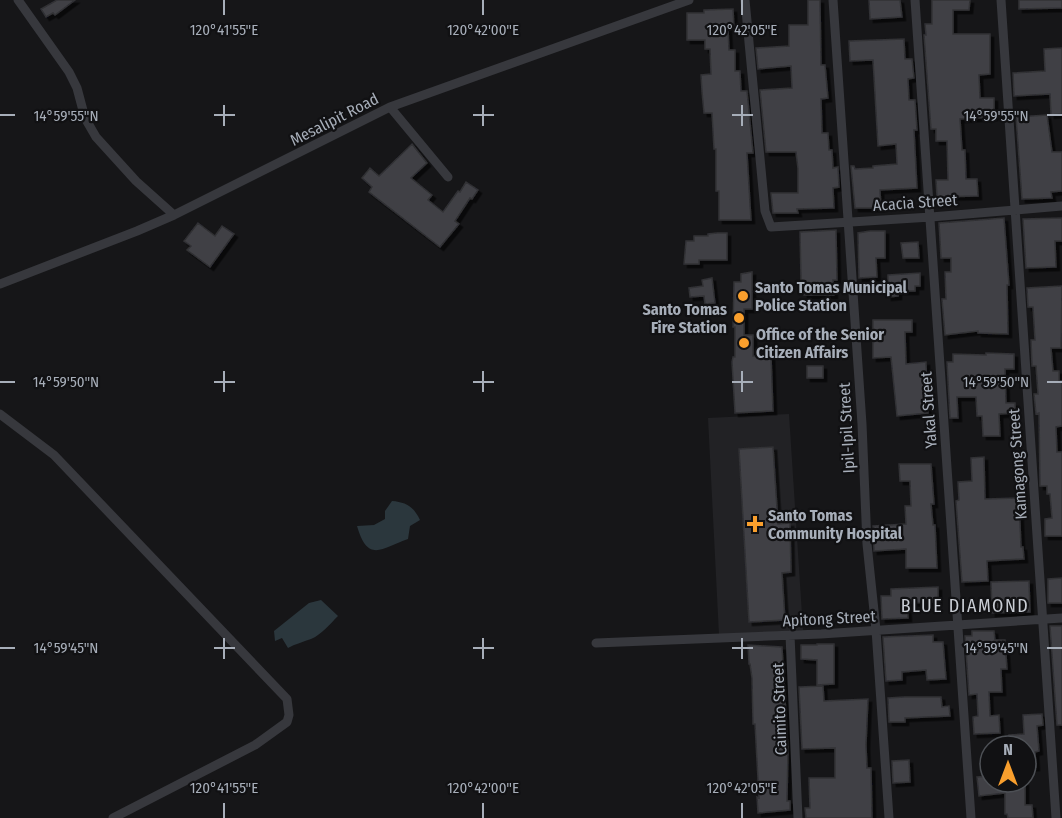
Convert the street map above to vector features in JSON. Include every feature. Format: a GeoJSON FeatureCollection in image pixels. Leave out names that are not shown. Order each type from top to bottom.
{"type":"FeatureCollection","features":[{"type":"Feature","properties":{"kind":"street"},"geometry":{"type":"LineString","coordinates":[[18,0],[69,72],[77,88],[85,118],[96,137],[136,182],[174,215]]}},
{"type":"Feature","properties":{"kind":"street","name":"Mesalipit Road"},"geometry":{"type":"LineString","coordinates":[[0,284],[174,215],[390,107],[689,0]]}},
{"type":"Feature","properties":{"kind":"street","name":"Acacia Street"},"geometry":{"type":"LineString","coordinates":[[745,0],[765,211],[771,227],[1062,206]]}},
{"type":"Feature","properties":{"kind":"street","name":"Ipil-Ipil Street"},"geometry":{"type":"LineString","coordinates":[[833,0],[862,424],[867,544],[876,630],[889,818]]}},
{"type":"Feature","properties":{"kind":"street","name":"Yakal Street"},"geometry":{"type":"LineString","coordinates":[[915,0],[971,818]]}},
{"type":"Feature","properties":{"kind":"street","name":"Kamagong Street"},"geometry":{"type":"LineString","coordinates":[[1001,0],[1056,818]]}},
{"type":"Feature","properties":{"kind":"street"},"geometry":{"type":"LineString","coordinates":[[390,107],[448,177]]}},
{"type":"Feature","properties":{"kind":"street"},"geometry":{"type":"LineString","coordinates":[[0,414],[54,455],[287,699],[289,715],[287,722],[255,745],[113,818]]}},
{"type":"Feature","properties":{"kind":"street","name":"Apitong Street"},"geometry":{"type":"LineString","coordinates":[[596,643],[790,635],[1062,618]]}},
{"type":"Feature","properties":{"kind":"street","name":"Caimito Street"},"geometry":{"type":"LineString","coordinates":[[790,635],[798,818]]}},
{"type":"Feature","properties":{"kind":"shaded area","name":"Santo Tomas Community Hospital"},"geometry":{"type":"Polygon","coordinates":[[[789,414],[803,630],[719,635],[708,418],[789,414]]]}},
{"type":"Feature","properties":{"kind":"shaded area"},"geometry":{"type":"Polygon","coordinates":[[[392,501],[409,506],[420,520],[410,526],[408,539],[383,549],[371,549],[361,538],[357,526],[374,525],[385,519],[385,511],[392,501]]]}},
{"type":"Feature","properties":{"kind":"shaded area"},"geometry":{"type":"Polygon","coordinates":[[[321,600],[338,616],[322,632],[288,648],[282,638],[275,641],[274,631],[309,603],[321,600]]]}},
{"type":"Feature","properties":{"kind":"building"},"geometry":{"type":"Polygon","coordinates":[[[57,0],[75,0],[55,15],[53,13],[46,17],[41,9],[57,0]]]}},
{"type":"Feature","properties":{"kind":"building"},"geometry":{"type":"Polygon","coordinates":[[[808,0],[820,0],[821,65],[825,65],[828,98],[821,99],[822,133],[828,133],[833,168],[838,167],[839,187],[833,188],[834,208],[797,209],[798,213],[773,213],[771,193],[798,193],[798,169],[796,152],[766,152],[760,90],[792,88],[791,66],[758,69],[756,48],[789,46],[789,25],[808,25],[808,0]]]}},
{"type":"Feature","properties":{"kind":"building"},"geometry":{"type":"Polygon","coordinates":[[[869,0],[900,0],[902,17],[870,19],[869,0]]]}},
{"type":"Feature","properties":{"kind":"building"},"geometry":{"type":"Polygon","coordinates":[[[932,0],[970,0],[969,10],[953,10],[953,34],[990,34],[990,74],[979,75],[980,98],[994,98],[994,117],[960,119],[962,150],[965,150],[966,179],[977,179],[978,196],[937,197],[936,180],[948,180],[947,141],[936,141],[936,129],[931,129],[924,35],[926,35],[925,24],[932,24],[932,0]]]}},
{"type":"Feature","properties":{"kind":"building"},"geometry":{"type":"Polygon","coordinates":[[[1019,0],[1062,0],[1062,8],[1019,9],[1019,0]]]}},
{"type":"Feature","properties":{"kind":"building"},"geometry":{"type":"Polygon","coordinates":[[[733,9],[734,28],[728,28],[729,50],[735,50],[735,71],[740,71],[741,91],[747,91],[753,153],[747,153],[751,220],[719,220],[719,191],[716,191],[716,149],[714,149],[712,113],[704,113],[701,75],[711,74],[710,49],[705,49],[705,40],[687,40],[687,13],[733,9]]]}},
{"type":"Feature","properties":{"kind":"building"},"geometry":{"type":"Polygon","coordinates":[[[904,39],[905,59],[912,59],[914,78],[908,79],[909,100],[915,100],[917,188],[880,190],[881,208],[855,208],[851,166],[855,169],[897,164],[896,144],[878,146],[873,60],[850,61],[849,41],[904,39]]]}},
{"type":"Feature","properties":{"kind":"building"},"geometry":{"type":"Polygon","coordinates":[[[1062,48],[1062,114],[1051,115],[1050,94],[1014,96],[1013,73],[1045,71],[1044,49],[1062,48]]]}},
{"type":"Feature","properties":{"kind":"building"},"geometry":{"type":"Polygon","coordinates":[[[1047,115],[1052,152],[1062,152],[1062,191],[1051,192],[1052,198],[1022,199],[1016,117],[1047,115]]]}},
{"type":"Feature","properties":{"kind":"building"},"geometry":{"type":"Polygon","coordinates":[[[412,144],[427,163],[411,178],[432,195],[428,200],[443,212],[466,182],[478,190],[455,221],[459,224],[440,247],[369,192],[372,187],[362,178],[370,168],[379,176],[412,144]]]}},
{"type":"Feature","properties":{"kind":"building"},"geometry":{"type":"Polygon","coordinates":[[[1004,218],[1009,285],[1007,285],[1008,334],[978,333],[978,331],[945,335],[942,299],[946,299],[945,272],[951,272],[951,258],[941,258],[939,223],[1004,218]]]}},
{"type":"Feature","properties":{"kind":"building"},"geometry":{"type":"Polygon","coordinates":[[[1062,218],[1062,241],[1055,241],[1056,267],[1026,268],[1023,219],[1062,218]]]}},
{"type":"Feature","properties":{"kind":"building"},"geometry":{"type":"Polygon","coordinates":[[[198,223],[215,236],[222,226],[234,234],[210,267],[187,250],[191,246],[184,241],[198,223]]]}},
{"type":"Feature","properties":{"kind":"building"},"geometry":{"type":"Polygon","coordinates":[[[836,230],[837,280],[833,280],[834,295],[804,295],[803,280],[801,280],[800,232],[836,230]]]}},
{"type":"Feature","properties":{"kind":"building"},"geometry":{"type":"Polygon","coordinates":[[[885,231],[885,258],[876,258],[877,277],[859,278],[858,233],[885,231]]]}},
{"type":"Feature","properties":{"kind":"building"},"geometry":{"type":"Polygon","coordinates":[[[727,233],[727,260],[699,260],[699,264],[684,264],[686,241],[694,241],[694,236],[708,236],[708,234],[727,233]]]}},
{"type":"Feature","properties":{"kind":"building"},"geometry":{"type":"Polygon","coordinates":[[[918,242],[919,258],[903,258],[901,243],[918,242]]]}},
{"type":"Feature","properties":{"kind":"building"},"geometry":{"type":"Polygon","coordinates":[[[752,272],[752,309],[744,309],[744,335],[753,335],[753,356],[771,355],[773,411],[735,413],[732,362],[735,357],[734,282],[741,282],[741,274],[752,272]]]}},
{"type":"Feature","properties":{"kind":"building"},"geometry":{"type":"Polygon","coordinates":[[[920,273],[920,286],[915,286],[915,291],[898,291],[898,296],[888,297],[888,275],[920,273]]]}},
{"type":"Feature","properties":{"kind":"building"},"geometry":{"type":"Polygon","coordinates":[[[712,278],[715,303],[705,304],[704,296],[690,297],[689,288],[703,286],[702,280],[712,278]]]}},
{"type":"Feature","properties":{"kind":"building"},"geometry":{"type":"Polygon","coordinates":[[[1062,286],[1061,348],[1051,348],[1053,371],[1059,371],[1059,381],[1062,381],[1062,426],[1056,427],[1057,452],[1062,452],[1062,536],[1045,536],[1045,519],[1052,518],[1047,486],[1040,486],[1039,413],[1036,414],[1034,394],[1038,394],[1036,366],[1032,366],[1031,340],[1035,340],[1033,307],[1028,307],[1027,288],[1062,286]]]}},
{"type":"Feature","properties":{"kind":"building"},"geometry":{"type":"Polygon","coordinates":[[[873,320],[912,320],[912,332],[905,332],[906,364],[926,362],[928,413],[897,416],[891,357],[873,358],[873,320]]]}},
{"type":"Feature","properties":{"kind":"building"},"geometry":{"type":"Polygon","coordinates":[[[986,353],[1014,354],[1014,369],[1005,369],[1006,403],[1015,403],[1015,413],[999,414],[1000,436],[983,436],[982,416],[977,416],[976,397],[957,397],[958,418],[950,418],[947,362],[953,362],[953,354],[986,355],[986,353]]]}},
{"type":"Feature","properties":{"kind":"building"},"geometry":{"type":"Polygon","coordinates":[[[807,366],[823,366],[823,378],[807,378],[807,366]]]}},
{"type":"Feature","properties":{"kind":"building","name":"Santo Tomas Community Hospital"},"geometry":{"type":"Polygon","coordinates":[[[773,447],[778,524],[790,523],[791,572],[782,573],[785,620],[749,622],[739,449],[773,447]]]}},
{"type":"Feature","properties":{"kind":"building"},"geometry":{"type":"Polygon","coordinates":[[[984,457],[985,499],[1019,498],[1021,547],[1023,547],[1024,559],[987,561],[988,581],[962,582],[956,501],[959,500],[958,482],[972,481],[971,458],[984,457]]]}},
{"type":"Feature","properties":{"kind":"building"},"geometry":{"type":"Polygon","coordinates":[[[899,464],[931,464],[934,504],[931,504],[933,525],[935,525],[937,568],[906,568],[906,549],[874,551],[873,526],[906,524],[905,506],[911,506],[910,481],[900,481],[899,464]]]}},
{"type":"Feature","properties":{"kind":"building"},"geometry":{"type":"Polygon","coordinates":[[[1062,578],[1062,603],[1048,603],[1048,579],[1062,578]]]}},
{"type":"Feature","properties":{"kind":"building"},"geometry":{"type":"Polygon","coordinates":[[[1029,581],[1030,612],[992,613],[991,582],[1029,581]]]}},
{"type":"Feature","properties":{"kind":"building"},"geometry":{"type":"Polygon","coordinates":[[[938,587],[938,602],[907,603],[908,618],[882,619],[881,596],[891,596],[891,589],[938,587]]]}},
{"type":"Feature","properties":{"kind":"building"},"geometry":{"type":"Polygon","coordinates":[[[1050,626],[1062,626],[1062,725],[1057,725],[1050,626]]]}},
{"type":"Feature","properties":{"kind":"building"},"geometry":{"type":"Polygon","coordinates":[[[972,631],[994,631],[995,640],[1005,640],[1007,669],[1001,669],[1002,692],[989,692],[990,716],[999,715],[1000,733],[974,734],[973,717],[978,716],[977,694],[969,695],[965,636],[972,636],[972,631]]]}},
{"type":"Feature","properties":{"kind":"building"},"geometry":{"type":"Polygon","coordinates":[[[933,635],[933,642],[943,642],[946,679],[927,680],[926,670],[902,672],[902,680],[886,681],[883,637],[933,635]]]}},
{"type":"Feature","properties":{"kind":"building"},"geometry":{"type":"Polygon","coordinates":[[[834,644],[834,684],[817,685],[817,660],[801,659],[801,645],[834,644]]]}},
{"type":"Feature","properties":{"kind":"building"},"geometry":{"type":"Polygon","coordinates":[[[748,645],[782,647],[788,750],[787,801],[790,801],[790,810],[758,813],[755,724],[753,724],[752,678],[748,645]]]}},
{"type":"Feature","properties":{"kind":"building"},"geometry":{"type":"Polygon","coordinates":[[[823,686],[824,701],[868,699],[866,745],[867,768],[871,768],[872,818],[806,818],[805,808],[810,808],[809,778],[835,778],[835,748],[802,749],[799,687],[823,686]]]}},
{"type":"Feature","properties":{"kind":"building"},"geometry":{"type":"Polygon","coordinates":[[[941,697],[942,707],[949,706],[950,716],[905,718],[905,722],[889,722],[888,698],[941,697]]]}},
{"type":"Feature","properties":{"kind":"building"},"geometry":{"type":"Polygon","coordinates":[[[1042,714],[1043,725],[1037,726],[1038,734],[1024,734],[1023,715],[1042,714]]]}},
{"type":"Feature","properties":{"kind":"building"},"geometry":{"type":"Polygon","coordinates":[[[909,760],[910,782],[893,783],[892,761],[909,760]]]}},
{"type":"Feature","properties":{"kind":"building"},"geometry":{"type":"Polygon","coordinates":[[[1005,794],[1025,794],[1025,805],[1032,805],[1033,818],[1008,818],[1005,814],[1005,794]]]}},
{"type":"Feature","properties":{"kind":"place","name":"Santo Tomas Municipal Police Station"},"geometry":{"type":"Point","coordinates":[743,296]}},
{"type":"Feature","properties":{"kind":"place","name":"Santo Tomas Fire Station"},"geometry":{"type":"Point","coordinates":[739,318]}},
{"type":"Feature","properties":{"kind":"place","name":"Office of the Senior Citizen Affairs"},"geometry":{"type":"Point","coordinates":[744,343]}},
{"type":"Feature","properties":{"kind":"place","name":"Santo Tomas Community Hospital"},"geometry":{"type":"Point","coordinates":[755,524]}},
{"type":"Feature","properties":{"kind":"district","name":"BLUE DIAMOND"},"geometry":{"type":"Point","coordinates":[965,606]}}]}
